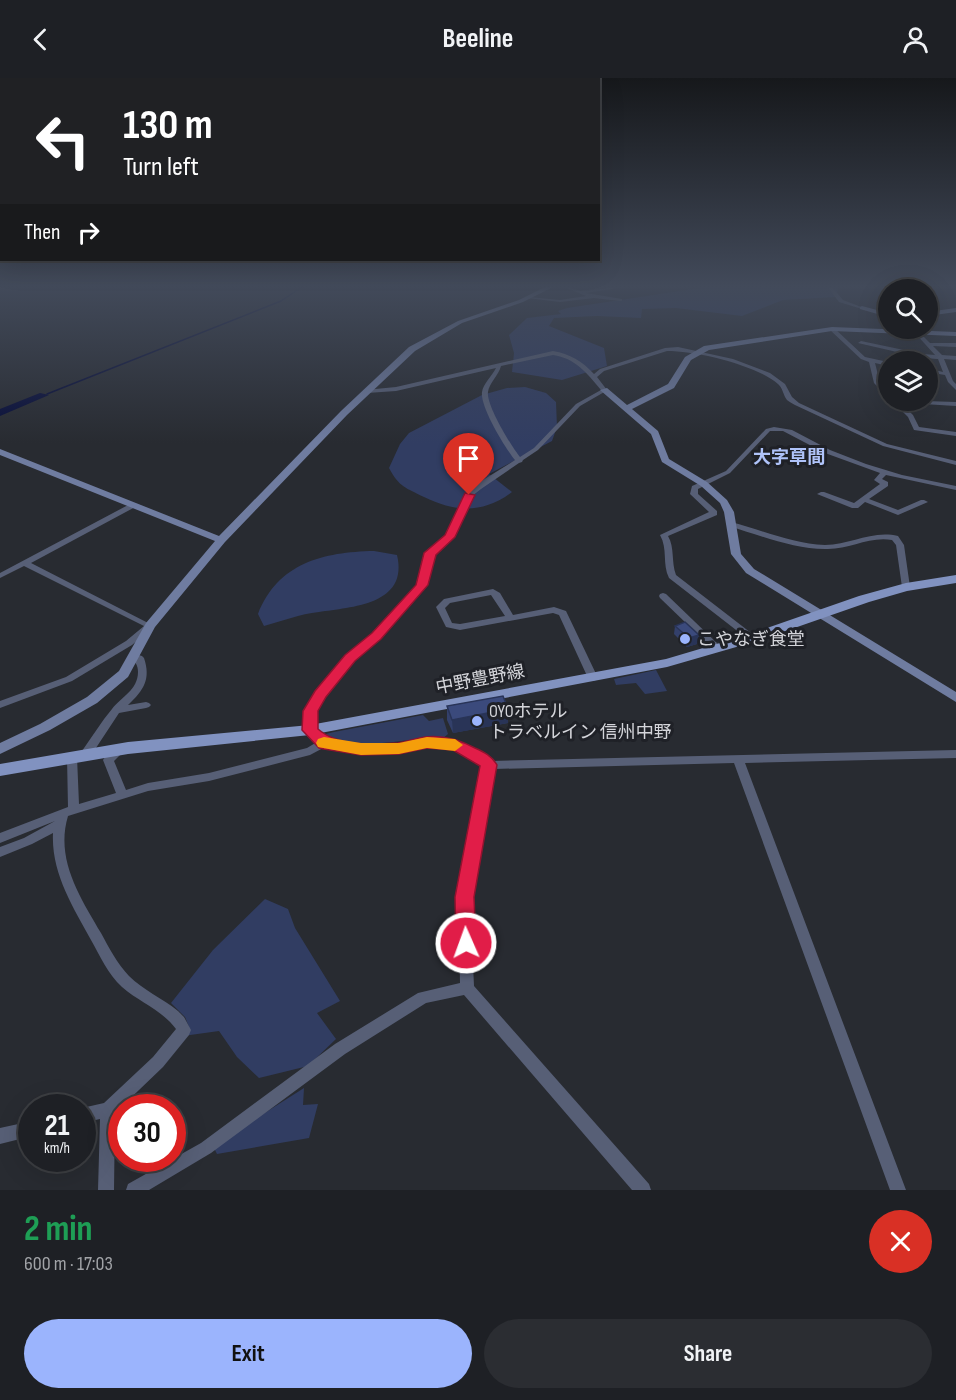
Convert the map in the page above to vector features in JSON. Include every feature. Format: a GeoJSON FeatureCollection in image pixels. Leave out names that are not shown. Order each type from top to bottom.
{"type":"FeatureCollection","features":[{"type":"Feature","properties":{"kind":"main road","name":"中野豊野線"},"geometry":{"type":"LineString","coordinates":[[0,770],[120,749],[310,730],[593,678],[667,663],[718,649],[864,598],[906,587],[956,579]]}},
{"type":"Feature","properties":{"kind":"street"},"geometry":{"type":"LineString","coordinates":[[0,748],[45,727],[108,689],[124,674],[150,626],[221,540],[367,391],[412,349],[427,339]]}},
{"type":"Feature","properties":{"kind":"street"},"geometry":{"type":"LineString","coordinates":[[626,409],[671,386],[687,359],[696,353],[720,345],[763,339]]}},
{"type":"Feature","properties":{"kind":"street"},"geometry":{"type":"LineString","coordinates":[[843,339],[863,357],[878,362]]}},
{"type":"Feature","properties":{"kind":"street"},"geometry":{"type":"LineString","coordinates":[[925,339],[940,357],[956,387]]}},
{"type":"Feature","properties":{"kind":"street"},"geometry":{"type":"LineString","coordinates":[[861,343],[922,356],[956,358]]}},
{"type":"Feature","properties":{"kind":"street"},"geometry":{"type":"LineString","coordinates":[[931,344],[956,345]]}},
{"type":"Feature","properties":{"kind":"street"},"geometry":{"type":"LineString","coordinates":[[593,377],[602,370],[667,349],[731,360],[768,374],[783,385],[789,398],[797,404],[872,440],[956,464]]}},
{"type":"Feature","properties":{"kind":"street"},"geometry":{"type":"LineString","coordinates":[[367,391],[396,389],[499,367],[534,356],[562,354],[579,360],[604,390],[655,433],[665,460],[704,484],[724,502],[731,524],[736,554],[750,571],[956,698]]}},
{"type":"Feature","properties":{"kind":"street"},"geometry":{"type":"LineString","coordinates":[[872,361],[878,384]]}},
{"type":"Feature","properties":{"kind":"street"},"geometry":{"type":"LineString","coordinates":[[499,367],[486,388],[485,401],[512,453],[520,461]]}},
{"type":"Feature","properties":{"kind":"street"},"geometry":{"type":"LineString","coordinates":[[949,375],[956,369]]}},
{"type":"Feature","properties":{"kind":"street"},"geometry":{"type":"LineString","coordinates":[[324,744],[310,730],[310,711],[350,658],[377,636],[422,585],[430,553],[450,537],[469,495],[520,461],[548,438],[578,405],[604,390]]}},
{"type":"Feature","properties":{"kind":"street"},"geometry":{"type":"LineString","coordinates":[[938,403],[956,404]]}},
{"type":"Feature","properties":{"kind":"street"},"geometry":{"type":"LineString","coordinates":[[906,411],[911,416],[916,429],[956,434]]}},
{"type":"Feature","properties":{"kind":"street"},"geometry":{"type":"LineString","coordinates":[[752,638],[678,582],[668,569],[670,546],[664,535],[714,513],[694,494],[695,488],[728,472],[759,439],[773,428],[793,432],[812,444],[884,473],[956,488]]}},
{"type":"Feature","properties":{"kind":"street"},"geometry":{"type":"LineString","coordinates":[[0,452],[221,540]]}},
{"type":"Feature","properties":{"kind":"street"},"geometry":{"type":"LineString","coordinates":[[821,494],[855,506],[885,484],[878,480],[884,473]]}},
{"type":"Feature","properties":{"kind":"street"},"geometry":{"type":"LineString","coordinates":[[865,500],[898,513],[924,501]]}},
{"type":"Feature","properties":{"kind":"street"},"geometry":{"type":"LineString","coordinates":[[0,576],[133,506]]}},
{"type":"Feature","properties":{"kind":"street"},"geometry":{"type":"LineString","coordinates":[[731,524],[817,546],[835,546],[883,536],[896,538],[900,545],[906,587]]}},
{"type":"Feature","properties":{"kind":"street"},"geometry":{"type":"LineString","coordinates":[[24,563],[150,626]]}},
{"type":"Feature","properties":{"kind":"street"},"geometry":{"type":"LineString","coordinates":[[510,618],[493,592],[447,601],[440,607],[449,625],[460,627],[555,610],[563,613],[593,678]]}},
{"type":"Feature","properties":{"kind":"street"},"geometry":{"type":"LineString","coordinates":[[663,596],[718,649]]}},
{"type":"Feature","properties":{"kind":"street"},"geometry":{"type":"LineString","coordinates":[[0,705],[69,679],[115,652],[150,626]]}},
{"type":"Feature","properties":{"kind":"street"},"geometry":{"type":"LineString","coordinates":[[125,1094],[158,1062],[184,1030],[178,1018],[126,983],[105,953],[68,887],[63,871],[65,816],[79,755],[116,710],[136,694],[143,683],[143,667],[139,658],[135,657]]}},
{"type":"Feature","properties":{"kind":"street"},"geometry":{"type":"LineString","coordinates":[[116,710],[146,705]]}},
{"type":"Feature","properties":{"kind":"street"},"geometry":{"type":"LineString","coordinates":[[0,838],[122,794],[148,787],[209,777],[310,751],[324,744],[361,749],[399,749],[427,742],[456,745],[481,757],[489,765],[956,754]]}},
{"type":"Feature","properties":{"kind":"street"},"geometry":{"type":"LineString","coordinates":[[120,749],[108,760],[122,794]]}},
{"type":"Feature","properties":{"kind":"street"},"geometry":{"type":"LineString","coordinates":[[738,759],[898,1190]]}},
{"type":"Feature","properties":{"kind":"street"},"geometry":{"type":"LineString","coordinates":[[489,765],[465,897],[467,988],[642,1190]]}},
{"type":"Feature","properties":{"kind":"street"},"geometry":{"type":"LineString","coordinates":[[0,852],[28,841],[65,816]]}},
{"type":"Feature","properties":{"kind":"street"},"geometry":{"type":"LineString","coordinates":[[134,1190],[206,1148],[340,1049],[423,997],[467,988]]}},
{"type":"Feature","properties":{"kind":"street"},"geometry":{"type":"LineString","coordinates":[[96,1113],[108,1110],[106,1190]]}},
{"type":"Feature","properties":{"kind":"street"},"geometry":{"type":"LineString","coordinates":[[0,1136],[18,1132]]}},
{"type":"Feature","properties":{"kind":"shaded area"},"geometry":{"type":"Polygon","coordinates":[[[510,339],[581,339],[604,348],[607,366],[562,380],[512,372],[514,353],[510,339]]]}},
{"type":"Feature","properties":{"kind":"shaded area"},"geometry":{"type":"Polygon","coordinates":[[[525,387],[546,393],[556,402],[557,427],[552,441],[489,474],[512,492],[501,499],[480,507],[447,506],[404,486],[389,468],[400,444],[409,433],[482,395],[507,388],[525,387]]]}},
{"type":"Feature","properties":{"kind":"shaded area"},"geometry":{"type":"Polygon","coordinates":[[[374,551],[397,555],[398,572],[394,584],[386,594],[361,605],[305,614],[264,626],[258,614],[277,583],[290,572],[320,558],[374,551]]]}},
{"type":"Feature","properties":{"kind":"shaded area"},"geometry":{"type":"Polygon","coordinates":[[[656,670],[667,691],[645,694],[636,683],[616,685],[614,679],[656,670]]]}},
{"type":"Feature","properties":{"kind":"shaded area"},"geometry":{"type":"Polygon","coordinates":[[[423,715],[429,721],[443,718],[448,734],[442,739],[419,742],[416,739],[360,744],[327,737],[326,734],[334,732],[423,715]]]}},
{"type":"Feature","properties":{"kind":"shaded area"},"geometry":{"type":"Polygon","coordinates":[[[265,899],[288,909],[295,928],[340,1001],[317,1013],[336,1039],[308,1066],[259,1078],[237,1057],[219,1031],[183,1036],[189,1027],[185,1017],[171,1003],[213,950],[265,899]]]}},
{"type":"Feature","properties":{"kind":"shaded area"},"geometry":{"type":"Polygon","coordinates":[[[304,1088],[303,1105],[318,1104],[309,1138],[217,1154],[213,1146],[304,1088]]]}},
{"type":"Feature","properties":{"kind":"building"},"geometry":{"type":"Polygon","coordinates":[[[685,622],[699,635],[689,638],[675,626],[685,622]]]}},
{"type":"Feature","properties":{"kind":"building"},"geometry":{"type":"Polygon","coordinates":[[[503,696],[508,709],[452,720],[447,706],[503,696]]]}},
{"type":"Feature","properties":{"kind":"waterway"},"geometry":{"type":"LineString","coordinates":[[47,394],[186,339]]}},
{"type":"Feature","properties":{"kind":"waterway"},"geometry":{"type":"LineString","coordinates":[[0,413],[44,395]]}},
{"type":"Feature","properties":{"kind":"slow traffic"},"geometry":{"type":"LineString","coordinates":[[324,743],[361,749],[399,749],[427,742],[455,745]]}},
{"type":"Feature","properties":{"kind":"place","name":"こやなぎ食堂"},"geometry":{"type":"Point","coordinates":[685,639]}},
{"type":"Feature","properties":{"kind":"place","name":"OYOホテル トラベルイン 信州中野"},"geometry":{"type":"Point","coordinates":[477,721]}},
{"type":"Feature","properties":{"kind":"district","name":"大字草間"},"geometry":{"type":"Point","coordinates":[789,457]}},
{"type":"Feature","properties":{"kind":"route"},"geometry":{"type":"LineString","coordinates":[[466,943],[465,897],[489,765],[481,757],[456,745],[427,742],[399,749],[361,749],[324,744],[310,730],[310,711],[350,658],[377,636],[422,585],[430,553],[450,537],[459,522],[469,495]]}}]}
